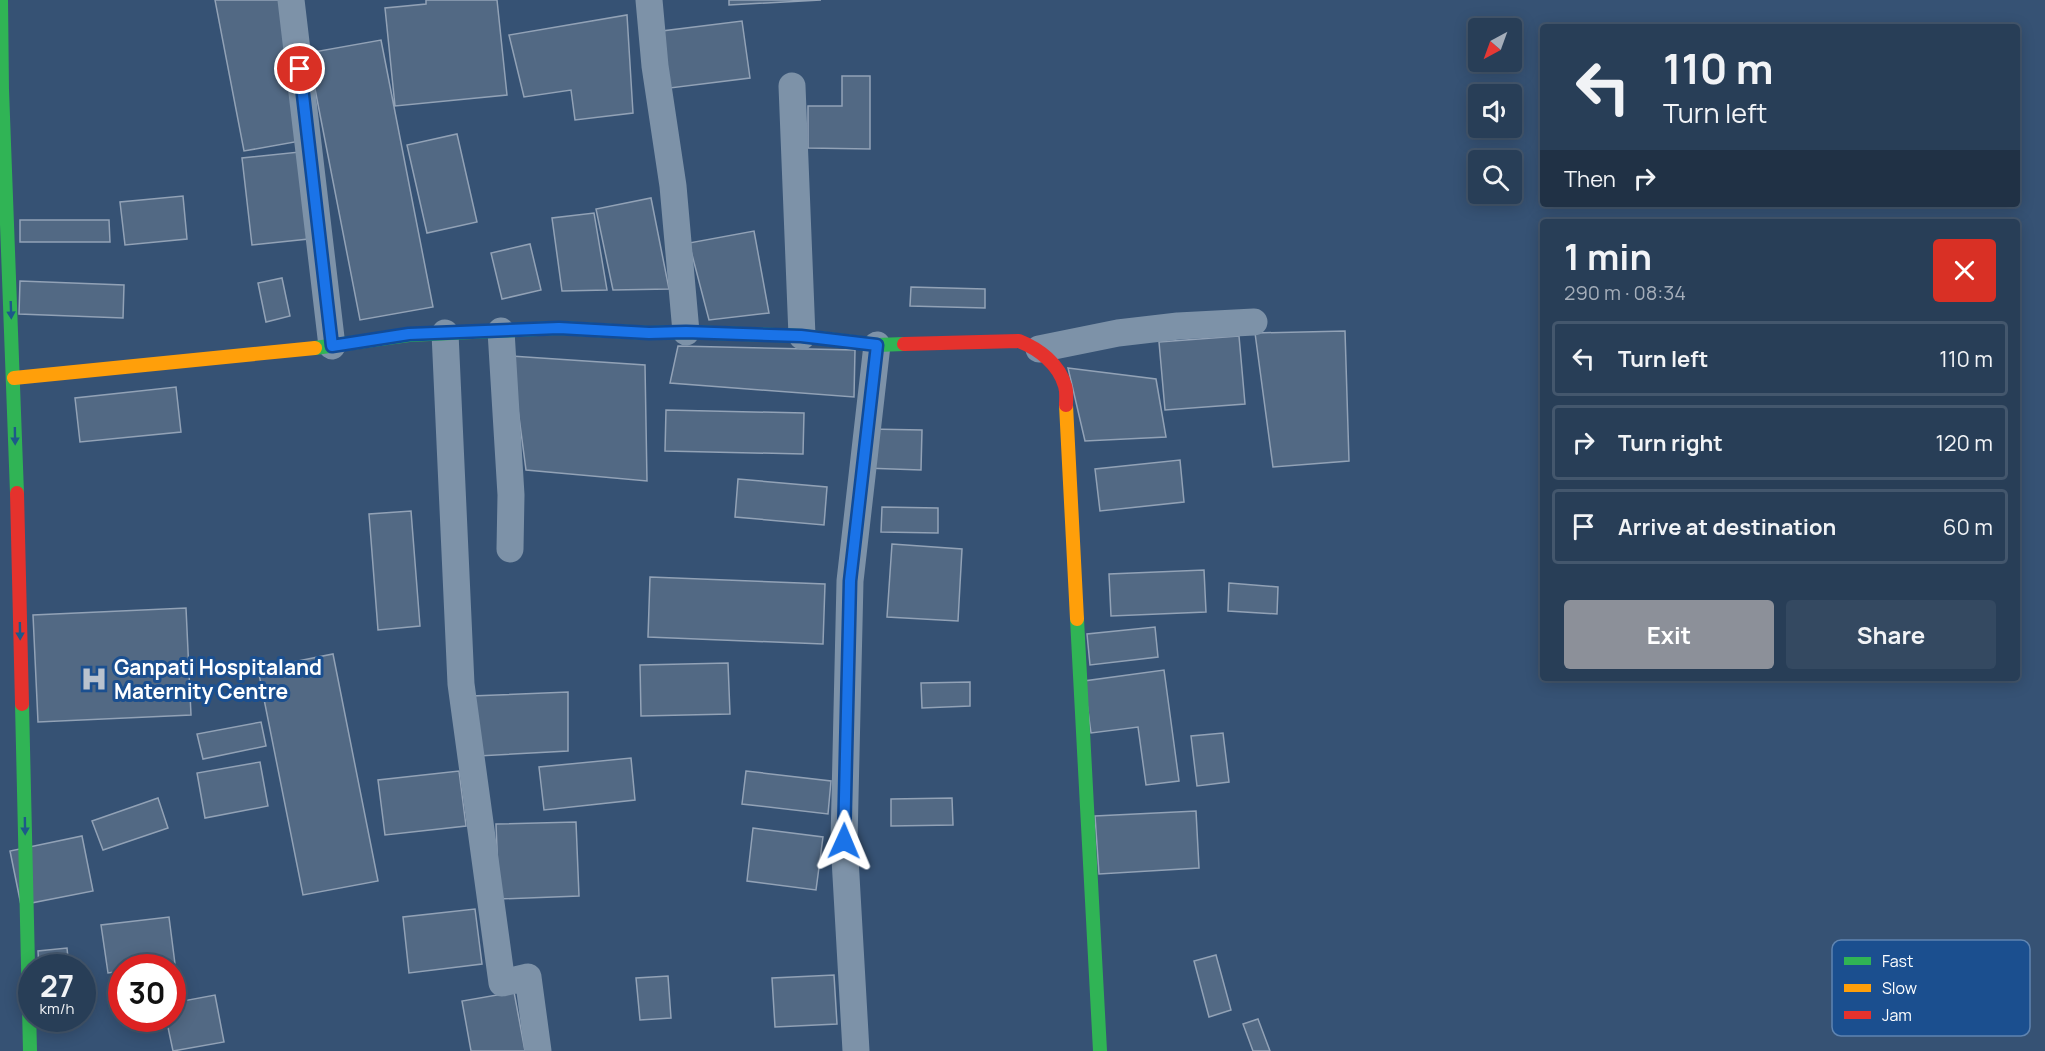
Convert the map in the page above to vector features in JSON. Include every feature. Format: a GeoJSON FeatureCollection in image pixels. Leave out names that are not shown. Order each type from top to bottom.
{"type":"FeatureCollection","features":[{"type":"Feature","properties":{"kind":"street"},"geometry":{"type":"LineString","coordinates":[[1,0],[2,90],[14,378],[30,1051]]}},
{"type":"Feature","properties":{"kind":"street"},"geometry":{"type":"LineString","coordinates":[[291,0],[332,346]]}},
{"type":"Feature","properties":{"kind":"street"},"geometry":{"type":"LineString","coordinates":[[649,0],[655,66],[673,186],[686,332]]}},
{"type":"Feature","properties":{"kind":"street"},"geometry":{"type":"LineString","coordinates":[[792,86],[801,336]]}},
{"type":"Feature","properties":{"kind":"street"},"geometry":{"type":"LineString","coordinates":[[1039,349],[1118,333],[1178,326],[1254,322]]}},
{"type":"Feature","properties":{"kind":"street"},"geometry":{"type":"LineString","coordinates":[[14,378],[332,346],[409,334],[559,328],[649,333],[801,336],[877,345],[1019,341],[1039,349],[1052,363],[1065,386],[1100,1051]]}},
{"type":"Feature","properties":{"kind":"street"},"geometry":{"type":"LineString","coordinates":[[501,331],[511,495],[510,549]]}},
{"type":"Feature","properties":{"kind":"street"},"geometry":{"type":"LineString","coordinates":[[444,333],[461,684],[502,983],[528,977],[538,1051]]}},
{"type":"Feature","properties":{"kind":"street"},"geometry":{"type":"LineString","coordinates":[[856,1051],[844,841],[850,581],[877,345]]}},
{"type":"Feature","properties":{"kind":"building"},"geometry":{"type":"Polygon","coordinates":[[[215,0],[279,0],[306,140],[244,151],[215,0]]]}},
{"type":"Feature","properties":{"kind":"building"},"geometry":{"type":"Polygon","coordinates":[[[426,0],[497,0],[507,95],[395,106],[385,8],[426,4],[426,0]]]}},
{"type":"Feature","properties":{"kind":"building"},"geometry":{"type":"Polygon","coordinates":[[[729,0],[821,0],[729,5],[729,0]]]}},
{"type":"Feature","properties":{"kind":"building"},"geometry":{"type":"Polygon","coordinates":[[[627,15],[633,113],[575,120],[571,90],[524,97],[509,35],[627,15]]]}},
{"type":"Feature","properties":{"kind":"building"},"geometry":{"type":"Polygon","coordinates":[[[742,21],[750,78],[670,88],[662,31],[742,21]]]}},
{"type":"Feature","properties":{"kind":"building"},"geometry":{"type":"Polygon","coordinates":[[[381,40],[433,307],[360,320],[308,53],[381,40]]]}},
{"type":"Feature","properties":{"kind":"building"},"geometry":{"type":"Polygon","coordinates":[[[842,76],[870,76],[870,149],[808,148],[808,106],[842,106],[842,76]]]}},
{"type":"Feature","properties":{"kind":"building"},"geometry":{"type":"Polygon","coordinates":[[[457,134],[477,222],[427,233],[407,145],[457,134]]]}},
{"type":"Feature","properties":{"kind":"building"},"geometry":{"type":"Polygon","coordinates":[[[309,151],[318,238],[252,245],[242,158],[309,151]]]}},
{"type":"Feature","properties":{"kind":"building"},"geometry":{"type":"Polygon","coordinates":[[[183,196],[187,239],[125,245],[120,202],[183,196]]]}},
{"type":"Feature","properties":{"kind":"building"},"geometry":{"type":"Polygon","coordinates":[[[651,198],[669,289],[613,290],[596,209],[651,198]]]}},
{"type":"Feature","properties":{"kind":"building"},"geometry":{"type":"Polygon","coordinates":[[[594,213],[607,290],[562,291],[552,218],[594,213]]]}},
{"type":"Feature","properties":{"kind":"building"},"geometry":{"type":"Polygon","coordinates":[[[20,220],[109,220],[110,242],[20,242],[20,220]]]}},
{"type":"Feature","properties":{"kind":"building"},"geometry":{"type":"Polygon","coordinates":[[[754,231],[769,313],[709,320],[689,243],[754,231]]]}},
{"type":"Feature","properties":{"kind":"building"},"geometry":{"type":"Polygon","coordinates":[[[530,244],[541,290],[502,299],[491,253],[530,244]]]}},
{"type":"Feature","properties":{"kind":"building"},"geometry":{"type":"Polygon","coordinates":[[[282,278],[290,316],[266,322],[258,283],[282,278]]]}},
{"type":"Feature","properties":{"kind":"building"},"geometry":{"type":"Polygon","coordinates":[[[20,281],[124,285],[123,318],[19,314],[20,281]]]}},
{"type":"Feature","properties":{"kind":"building"},"geometry":{"type":"Polygon","coordinates":[[[911,287],[985,289],[985,308],[910,306],[911,287]]]}},
{"type":"Feature","properties":{"kind":"building"},"geometry":{"type":"Polygon","coordinates":[[[1345,331],[1349,461],[1273,467],[1255,333],[1345,331]]]}},
{"type":"Feature","properties":{"kind":"building"},"geometry":{"type":"Polygon","coordinates":[[[1239,336],[1245,404],[1165,410],[1159,342],[1239,336]]]}},
{"type":"Feature","properties":{"kind":"building"},"geometry":{"type":"Polygon","coordinates":[[[678,346],[855,350],[854,397],[670,383],[678,346]]]}},
{"type":"Feature","properties":{"kind":"building"},"geometry":{"type":"Polygon","coordinates":[[[511,356],[645,365],[647,481],[526,470],[511,356]]]}},
{"type":"Feature","properties":{"kind":"building"},"geometry":{"type":"Polygon","coordinates":[[[1068,368],[1156,379],[1166,437],[1085,441],[1068,368]]]}},
{"type":"Feature","properties":{"kind":"building"},"geometry":{"type":"Polygon","coordinates":[[[176,387],[181,432],[80,442],[75,398],[176,387]]]}},
{"type":"Feature","properties":{"kind":"building"},"geometry":{"type":"Polygon","coordinates":[[[666,410],[804,413],[803,454],[665,451],[666,410]]]}},
{"type":"Feature","properties":{"kind":"building"},"geometry":{"type":"Polygon","coordinates":[[[868,429],[922,430],[921,470],[864,468],[868,429]]]}},
{"type":"Feature","properties":{"kind":"building"},"geometry":{"type":"Polygon","coordinates":[[[1180,460],[1184,502],[1100,511],[1095,469],[1180,460]]]}},
{"type":"Feature","properties":{"kind":"building"},"geometry":{"type":"Polygon","coordinates":[[[738,479],[827,487],[824,525],[735,517],[738,479]]]}},
{"type":"Feature","properties":{"kind":"building"},"geometry":{"type":"Polygon","coordinates":[[[882,507],[938,508],[938,533],[881,532],[882,507]]]}},
{"type":"Feature","properties":{"kind":"building"},"geometry":{"type":"Polygon","coordinates":[[[411,511],[420,626],[378,630],[369,514],[411,511]]]}},
{"type":"Feature","properties":{"kind":"building"},"geometry":{"type":"Polygon","coordinates":[[[892,544],[962,549],[958,621],[887,617],[892,544]]]}},
{"type":"Feature","properties":{"kind":"building"},"geometry":{"type":"Polygon","coordinates":[[[1204,570],[1206,612],[1111,616],[1109,574],[1204,570]]]}},
{"type":"Feature","properties":{"kind":"building"},"geometry":{"type":"Polygon","coordinates":[[[650,577],[825,584],[823,644],[648,637],[650,577]]]}},
{"type":"Feature","properties":{"kind":"building"},"geometry":{"type":"Polygon","coordinates":[[[1229,583],[1278,587],[1277,614],[1228,611],[1229,583]]]}},
{"type":"Feature","properties":{"kind":"building"},"geometry":{"type":"Polygon","coordinates":[[[186,608],[191,715],[38,722],[33,615],[186,608]]]}},
{"type":"Feature","properties":{"kind":"building"},"geometry":{"type":"Polygon","coordinates":[[[1155,627],[1158,657],[1090,665],[1087,634],[1155,627]]]}},
{"type":"Feature","properties":{"kind":"building"},"geometry":{"type":"Polygon","coordinates":[[[333,654],[378,881],[303,895],[258,669],[333,654]]]}},
{"type":"Feature","properties":{"kind":"building"},"geometry":{"type":"Polygon","coordinates":[[[728,663],[730,714],[641,716],[640,665],[728,663]]]}},
{"type":"Feature","properties":{"kind":"building"},"geometry":{"type":"Polygon","coordinates":[[[1164,670],[1179,781],[1146,785],[1138,727],[1091,733],[1084,681],[1164,670]]]}},
{"type":"Feature","properties":{"kind":"building"},"geometry":{"type":"Polygon","coordinates":[[[970,682],[970,706],[922,708],[921,683],[970,682]]]}},
{"type":"Feature","properties":{"kind":"building"},"geometry":{"type":"Polygon","coordinates":[[[568,692],[568,751],[478,756],[471,696],[568,692]]]}},
{"type":"Feature","properties":{"kind":"building"},"geometry":{"type":"Polygon","coordinates":[[[261,722],[266,746],[203,759],[197,734],[261,722]]]}},
{"type":"Feature","properties":{"kind":"building"},"geometry":{"type":"Polygon","coordinates":[[[1223,733],[1229,782],[1197,786],[1191,736],[1223,733]]]}},
{"type":"Feature","properties":{"kind":"building"},"geometry":{"type":"Polygon","coordinates":[[[631,758],[635,800],[544,810],[539,767],[631,758]]]}},
{"type":"Feature","properties":{"kind":"building"},"geometry":{"type":"Polygon","coordinates":[[[260,762],[268,806],[205,818],[197,773],[260,762]]]}},
{"type":"Feature","properties":{"kind":"building"},"geometry":{"type":"Polygon","coordinates":[[[459,771],[466,826],[385,835],[378,780],[459,771]]]}},
{"type":"Feature","properties":{"kind":"building"},"geometry":{"type":"Polygon","coordinates":[[[746,771],[831,781],[828,814],[742,804],[746,771]]]}},
{"type":"Feature","properties":{"kind":"building"},"geometry":{"type":"Polygon","coordinates":[[[158,798],[168,828],[103,850],[92,821],[158,798]]]}},
{"type":"Feature","properties":{"kind":"building"},"geometry":{"type":"Polygon","coordinates":[[[952,798],[953,825],[891,826],[891,799],[952,798]]]}},
{"type":"Feature","properties":{"kind":"building"},"geometry":{"type":"Polygon","coordinates":[[[1196,811],[1199,868],[1099,874],[1095,816],[1196,811]]]}},
{"type":"Feature","properties":{"kind":"building"},"geometry":{"type":"Polygon","coordinates":[[[576,822],[579,896],[499,899],[496,824],[576,822]]]}},
{"type":"Feature","properties":{"kind":"building"},"geometry":{"type":"Polygon","coordinates":[[[753,828],[823,837],[816,890],[747,881],[753,828]]]}},
{"type":"Feature","properties":{"kind":"building"},"geometry":{"type":"Polygon","coordinates":[[[82,836],[93,891],[21,905],[10,851],[82,836]]]}},
{"type":"Feature","properties":{"kind":"building"},"geometry":{"type":"Polygon","coordinates":[[[475,909],[482,964],[409,973],[403,917],[475,909]]]}},
{"type":"Feature","properties":{"kind":"building"},"geometry":{"type":"Polygon","coordinates":[[[169,917],[174,954],[108,954],[108,973],[101,925],[169,917]]]}},
{"type":"Feature","properties":{"kind":"building"},"geometry":{"type":"Polygon","coordinates":[[[67,948],[68,954],[38,954],[38,951],[67,948]]]}},
{"type":"Feature","properties":{"kind":"building"},"geometry":{"type":"Polygon","coordinates":[[[1216,955],[1231,1010],[1209,1017],[1194,961],[1216,955]]]}},
{"type":"Feature","properties":{"kind":"building"},"geometry":{"type":"Polygon","coordinates":[[[834,975],[837,1024],[775,1027],[772,978],[834,975]]]}},
{"type":"Feature","properties":{"kind":"building"},"geometry":{"type":"Polygon","coordinates":[[[668,976],[671,1018],[640,1020],[636,978],[668,976]]]}},
{"type":"Feature","properties":{"kind":"building"},"geometry":{"type":"Polygon","coordinates":[[[514,992],[525,1051],[471,1051],[462,1001],[514,992]]]}},
{"type":"Feature","properties":{"kind":"building"},"geometry":{"type":"Polygon","coordinates":[[[215,995],[224,1042],[173,1051],[169,1032],[186,1032],[186,1000],[215,995]]]}},
{"type":"Feature","properties":{"kind":"building"},"geometry":{"type":"Polygon","coordinates":[[[1258,1019],[1270,1051],[1253,1051],[1243,1024],[1258,1019]]]}},
{"type":"Feature","properties":{"kind":"traffic: fast"},"geometry":{"type":"LineString","coordinates":[[1,0],[2,90],[17,493]]}},
{"type":"Feature","properties":{"kind":"traffic: fast"},"geometry":{"type":"LineString","coordinates":[[315,348],[409,335],[559,328],[649,333],[802,336],[877,345],[904,344]]}},
{"type":"Feature","properties":{"kind":"traffic: fast"},"geometry":{"type":"LineString","coordinates":[[1077,619],[1100,1051]]}},
{"type":"Feature","properties":{"kind":"traffic: fast"},"geometry":{"type":"LineString","coordinates":[[22,704],[30,1051]]}},
{"type":"Feature","properties":{"kind":"traffic: slow"},"geometry":{"type":"LineString","coordinates":[[14,378],[315,348]]}},
{"type":"Feature","properties":{"kind":"traffic: slow"},"geometry":{"type":"LineString","coordinates":[[1066,405],[1077,619]]}},
{"type":"Feature","properties":{"kind":"traffic: jam"},"geometry":{"type":"LineString","coordinates":[[904,344],[1019,341],[1034,348],[1053,364],[1066,388],[1066,405]]}},
{"type":"Feature","properties":{"kind":"traffic: jam"},"geometry":{"type":"LineString","coordinates":[[17,493],[22,704]]}},
{"type":"Feature","properties":{"kind":"place","name":"Ganpati Hospitaland Maternity Centre"},"geometry":{"type":"Point","coordinates":[94,679]}},
{"type":"Feature","properties":{"kind":"route"},"geometry":{"type":"LineString","coordinates":[[300,69],[332,346],[409,334],[559,328],[649,333],[801,336],[877,345],[850,581],[844,841]]}}]}
